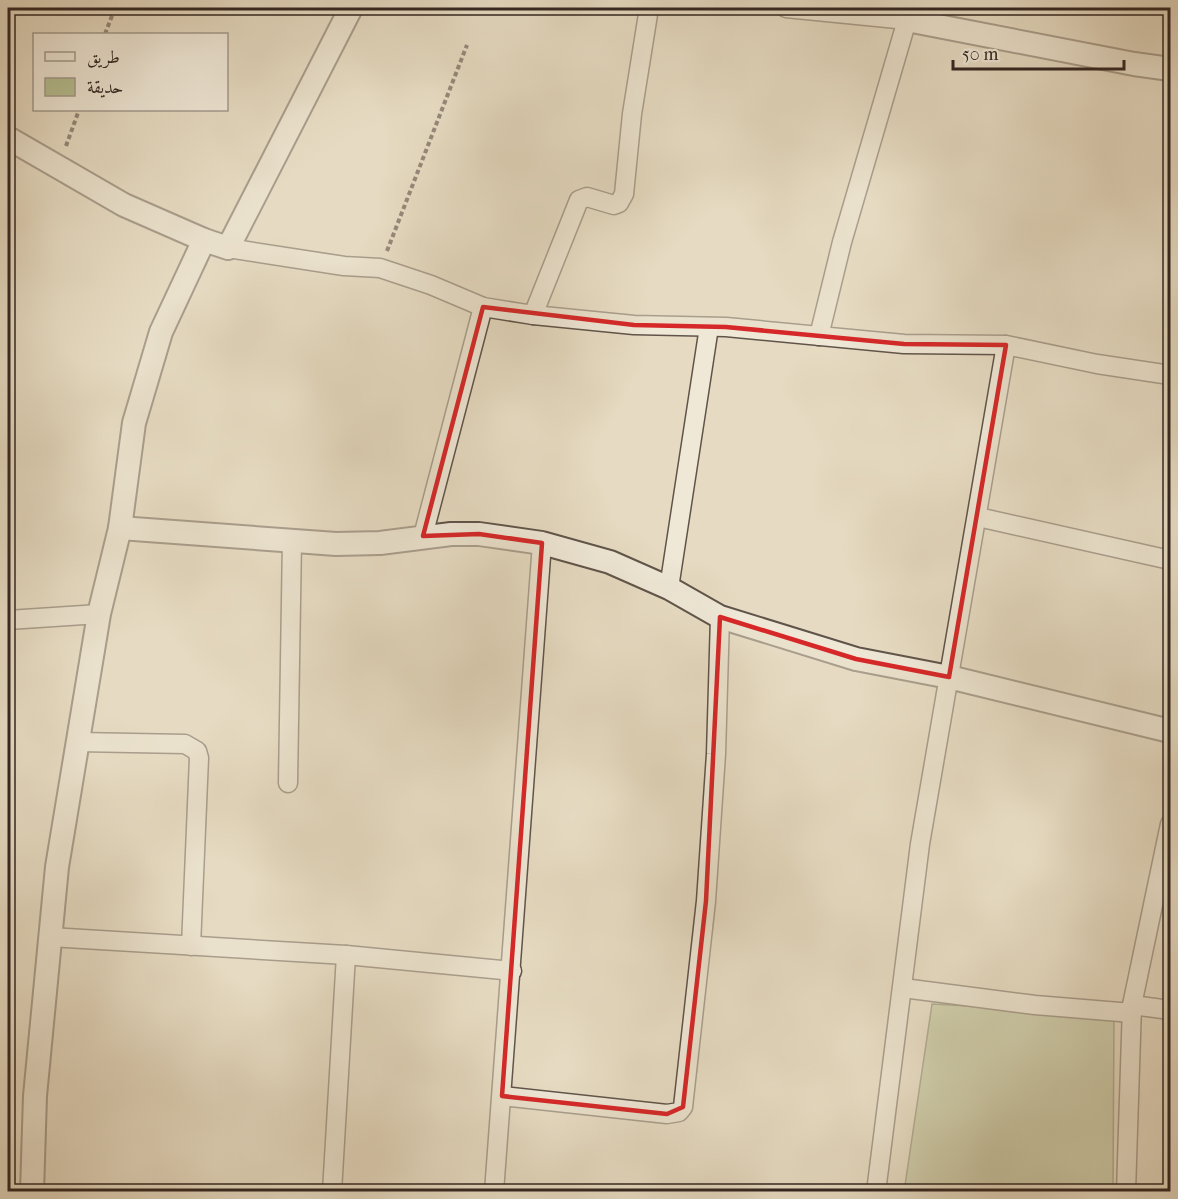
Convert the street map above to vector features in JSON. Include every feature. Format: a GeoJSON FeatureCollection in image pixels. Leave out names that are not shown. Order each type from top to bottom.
{"type":"FeatureCollection","features":[{"type":"Feature","properties":{"kind":"street"},"geometry":{"type":"LineString","coordinates":[[228,248],[351,8]]}},
{"type":"Feature","properties":{"kind":"street"},"geometry":{"type":"LineString","coordinates":[[533,315],[579,200],[588,197],[614,205],[619,203],[624,194],[632,114],[649,8]]}},
{"type":"Feature","properties":{"kind":"street"},"geometry":{"type":"LineString","coordinates":[[786,8],[909,14],[1134,64],[1170,69]]}},
{"type":"Feature","properties":{"kind":"street"},"geometry":{"type":"LineString","coordinates":[[819,336],[842,242],[909,14]]}},
{"type":"Feature","properties":{"kind":"street"},"geometry":{"type":"LineString","coordinates":[[8,138],[124,206],[204,240],[228,248],[344,266],[380,268],[431,285],[483,307],[533,315],[634,325],[709,327],[904,344],[1006,345],[1096,364],[1170,371]]}},
{"type":"Feature","properties":{"kind":"street"},"geometry":{"type":"LineString","coordinates":[[32,1191],[35,1096],[57,867],[99,614],[120,528],[134,423],[160,332],[204,240]]}},
{"type":"Feature","properties":{"kind":"street"},"geometry":{"type":"LineString","coordinates":[[423,536],[483,307]]}},
{"type":"Feature","properties":{"kind":"street"},"geometry":{"type":"LineString","coordinates":[[669,588],[709,327]]}},
{"type":"Feature","properties":{"kind":"street"},"geometry":{"type":"LineString","coordinates":[[876,1191],[920,844],[1006,345]]}},
{"type":"Feature","properties":{"kind":"street"},"geometry":{"type":"LineString","coordinates":[[978,517],[1170,560]]}},
{"type":"Feature","properties":{"kind":"street"},"geometry":{"type":"LineString","coordinates":[[120,528],[336,544],[380,543],[423,536],[480,534],[542,543],[610,562],[669,588],[720,617],[856,659],[949,677],[1170,731]]}},
{"type":"Feature","properties":{"kind":"street"},"geometry":{"type":"LineString","coordinates":[[288,783],[292,540]]}},
{"type":"Feature","properties":{"kind":"street"},"geometry":{"type":"LineString","coordinates":[[494,1191],[542,543]]}},
{"type":"Feature","properties":{"kind":"street"},"geometry":{"type":"LineString","coordinates":[[8,620],[99,614]]}},
{"type":"Feature","properties":{"kind":"street"},"geometry":{"type":"LineString","coordinates":[[501,1096],[667,1114],[679,1112],[683,1107],[706,901],[716,754],[720,617]]}},
{"type":"Feature","properties":{"kind":"street"},"geometry":{"type":"LineString","coordinates":[[78,742],[185,744],[197,751],[191,946]]}},
{"type":"Feature","properties":{"kind":"street"},"geometry":{"type":"LineString","coordinates":[[1126,1191],[1132,1009],[1170,824]]}},
{"type":"Feature","properties":{"kind":"street"},"geometry":{"type":"LineString","coordinates":[[51,937],[346,955],[512,971]]}},
{"type":"Feature","properties":{"kind":"street"},"geometry":{"type":"LineString","coordinates":[[332,1191],[346,955]]}},
{"type":"Feature","properties":{"kind":"street"},"geometry":{"type":"LineString","coordinates":[[903,988],[1132,1009],[1170,1010]]}},
{"type":"Feature","properties":{"kind":"path"},"geometry":{"type":"LineString","coordinates":[[105,33],[115,8]]}},
{"type":"Feature","properties":{"kind":"path"},"geometry":{"type":"LineString","coordinates":[[380,268],[467,45]]}},
{"type":"Feature","properties":{"kind":"path"},"geometry":{"type":"LineString","coordinates":[[58,169],[79,111]]}},
{"type":"Feature","properties":{"kind":"highlighted area"},"geometry":{"type":"Polygon","coordinates":[[[483,307],[634,325],[726,327],[904,344],[1006,345],[949,677],[856,659],[720,617],[706,901],[683,1107],[667,1114],[502,1096],[542,543],[479,534],[423,536],[483,307]]]}},
{"type":"Feature","properties":{"kind":"green space"},"geometry":{"type":"Polygon","coordinates":[[[932,1004],[1114,1014],[1113,1191],[904,1192],[932,1004]]]}}]}
